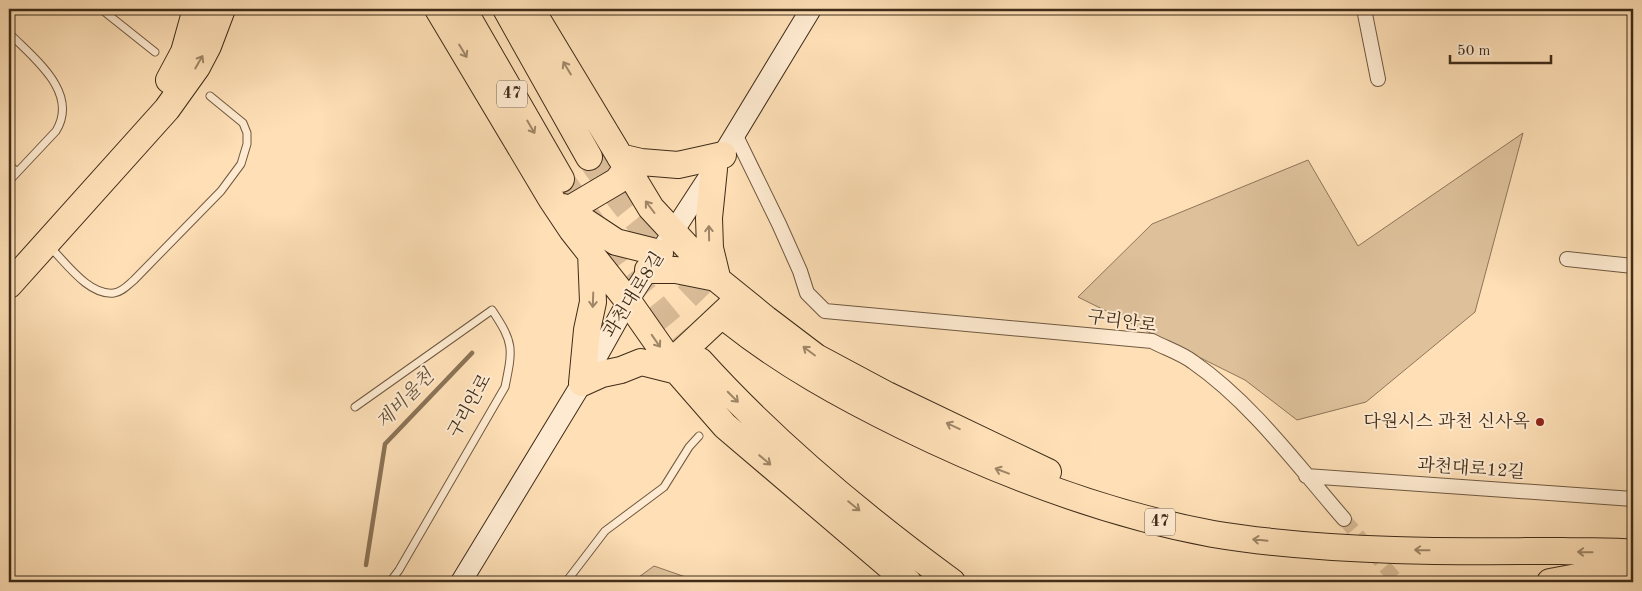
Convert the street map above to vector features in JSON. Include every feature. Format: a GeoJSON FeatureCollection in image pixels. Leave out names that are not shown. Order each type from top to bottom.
{"type":"FeatureCollection","features":[{"type":"Feature","properties":{"kind":"highway"},"geometry":{"type":"LineString","coordinates":[[146,112],[173,58],[186,9]]}},
{"type":"Feature","properties":{"kind":"highway"},"geometry":{"type":"LineString","coordinates":[[9,268],[146,112],[174,72],[184,52],[196,9]]}},
{"type":"Feature","properties":{"kind":"highway"},"geometry":{"type":"LineString","coordinates":[[438,9],[560,197],[572,230],[628,301],[684,367],[725,426],[908,582]]}},
{"type":"Feature","properties":{"kind":"highway","name":"47"},"geometry":{"type":"LineString","coordinates":[[463,9],[560,197]]}},
{"type":"Feature","properties":{"kind":"highway","name":"47"},"geometry":{"type":"LineString","coordinates":[[506,9],[589,157]]}},
{"type":"Feature","properties":{"kind":"highway"},"geometry":{"type":"LineString","coordinates":[[531,9],[651,208],[660,252],[676,270],[717,279]]}},
{"type":"Feature","properties":{"kind":"highway"},"geometry":{"type":"LineString","coordinates":[[9,285],[152,128],[167,109],[208,46],[220,14]]}},
{"type":"Feature","properties":{"kind":"highway"},"geometry":{"type":"LineString","coordinates":[[624,163],[641,162],[678,165],[724,152],[709,218],[710,248],[717,279]]}},
{"type":"Feature","properties":{"kind":"highway"},"geometry":{"type":"LineString","coordinates":[[560,197],[617,181],[624,163]]}},
{"type":"Feature","properties":{"kind":"highway"},"geometry":{"type":"LineString","coordinates":[[560,197],[616,242],[660,252],[692,251],[717,279],[738,312]]}},
{"type":"Feature","properties":{"kind":"highway"},"geometry":{"type":"LineString","coordinates":[[582,384],[587,330],[594,302],[591,252]]}},
{"type":"Feature","properties":{"kind":"highway"},"geometry":{"type":"LineString","coordinates":[[684,367],[682,352],[731,306],[738,312]]}},
{"type":"Feature","properties":{"kind":"highway","name":"47"},"geometry":{"type":"LineString","coordinates":[[738,312],[886,395],[1042,468],[1121,511],[1176,526],[1249,539],[1394,550],[1633,553]]}},
{"type":"Feature","properties":{"kind":"highway"},"geometry":{"type":"LineString","coordinates":[[582,384],[602,374],[621,370],[641,362],[684,367],[761,425],[890,535],[952,582]]}},
{"type":"Feature","properties":{"kind":"highway"},"geometry":{"type":"LineString","coordinates":[[1550,582],[1576,577],[1633,571]]}},
{"type":"Feature","properties":{"kind":"street","name":"과천대로8길"},"geometry":{"type":"LineString","coordinates":[[461,582],[582,384],[628,301],[724,152],[811,9]]}},
{"type":"Feature","properties":{"kind":"street"},"geometry":{"type":"LineString","coordinates":[[1364,9],[1378,79]]}},
{"type":"Feature","properties":{"kind":"street","name":"구리안로"},"geometry":{"type":"LineString","coordinates":[[724,152],[782,232],[800,271],[807,293],[825,311],[1152,341],[1192,361],[1230,392],[1270,431],[1344,519]]}},
{"type":"Feature","properties":{"kind":"street"},"geometry":{"type":"LineString","coordinates":[[1567,259],[1633,266]]}},
{"type":"Feature","properties":{"kind":"street","name":"과천대로12길"},"geometry":{"type":"LineString","coordinates":[[1306,476],[1633,499]]}},
{"type":"Feature","properties":{"kind":"lane"},"geometry":{"type":"LineString","coordinates":[[101,9],[155,52]]}},
{"type":"Feature","properties":{"kind":"lane"},"geometry":{"type":"LineString","coordinates":[[9,32],[55,81],[61,95],[62,111],[59,126],[9,181]]}},
{"type":"Feature","properties":{"kind":"lane"},"geometry":{"type":"LineString","coordinates":[[46,243],[86,284],[96,290],[114,293],[134,280],[221,191],[234,176],[241,164],[246,151],[247,138],[243,123],[210,96]]}},
{"type":"Feature","properties":{"kind":"lane"},"geometry":{"type":"LineString","coordinates":[[9,166],[17,172]]}},
{"type":"Feature","properties":{"kind":"lane","name":"구리안로"},"geometry":{"type":"LineString","coordinates":[[355,407],[492,310],[507,333],[512,356],[505,387],[399,570],[390,582]]}},
{"type":"Feature","properties":{"kind":"lane"},"geometry":{"type":"LineString","coordinates":[[566,582],[605,531],[664,487],[688,447],[698,436]]}},
{"type":"Feature","properties":{"kind":"shaded area"},"geometry":{"type":"Polygon","coordinates":[[[1523,133],[1475,312],[1366,402],[1297,420],[1245,380],[1078,297],[1152,224],[1308,160],[1358,246],[1523,133]]]}},
{"type":"Feature","properties":{"kind":"shaded area"},"geometry":{"type":"Polygon","coordinates":[[[654,566],[700,582],[632,582],[654,566]]]}},
{"type":"Feature","properties":{"kind":"waterway","name":"제비울천"},"geometry":{"type":"LineString","coordinates":[[366,565],[385,444],[472,353]]}},
{"type":"Feature","properties":{"kind":"tunnel"},"geometry":{"type":"LineString","coordinates":[[589,157],[621,201],[656,243],[692,284],[731,322]]}},
{"type":"Feature","properties":{"kind":"tunnel"},"geometry":{"type":"LineString","coordinates":[[561,179],[624,268],[700,361]]}},
{"type":"Feature","properties":{"kind":"tunnel"},"geometry":{"type":"LineString","coordinates":[[1344,519],[1398,582]]}},
{"type":"Feature","properties":{"kind":"place","name":"다원시스 과천 신사옥"},"geometry":{"type":"Point","coordinates":[1540,422]}}]}
